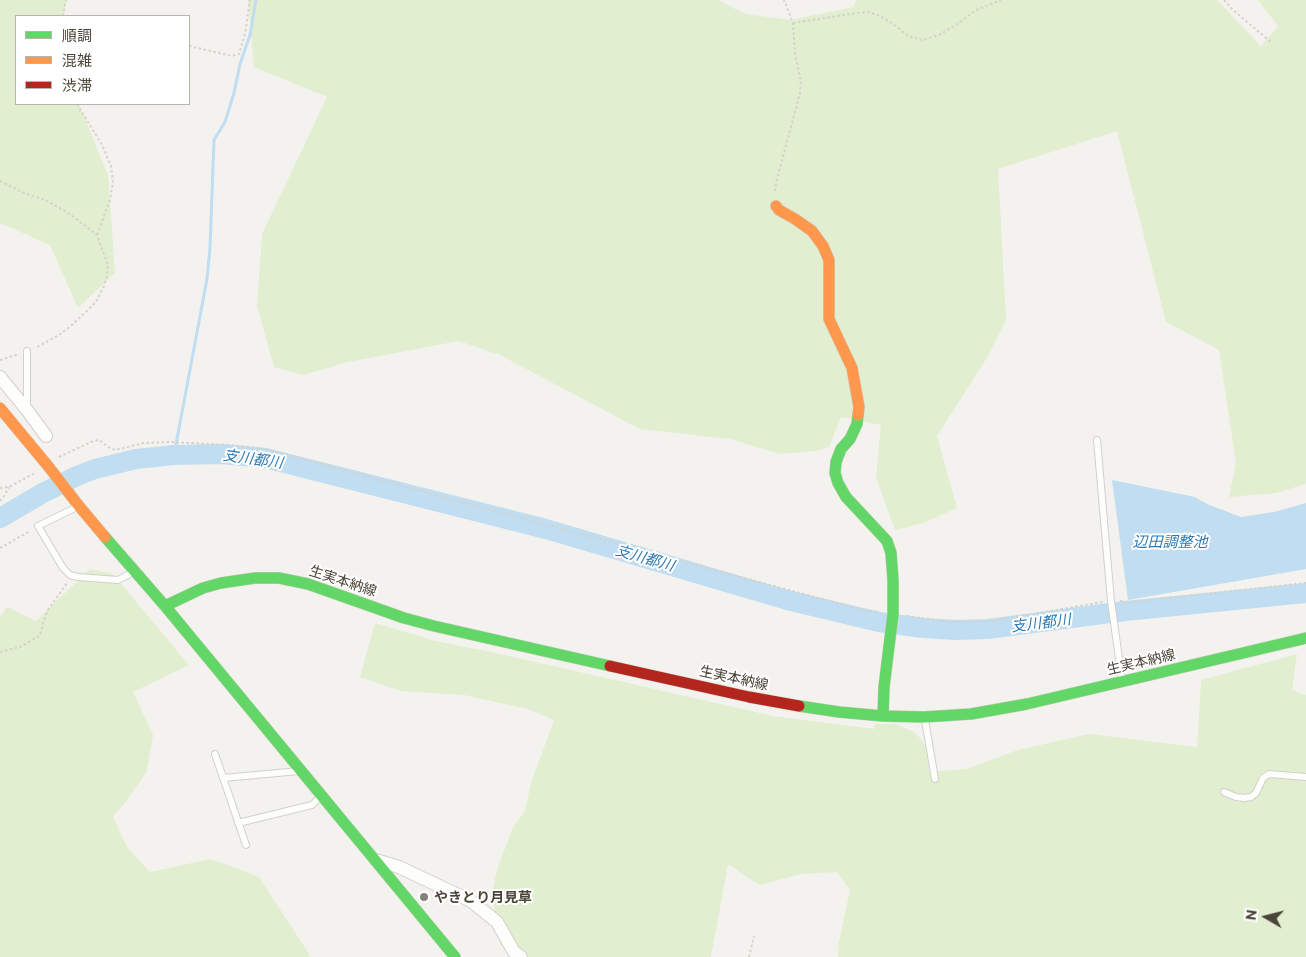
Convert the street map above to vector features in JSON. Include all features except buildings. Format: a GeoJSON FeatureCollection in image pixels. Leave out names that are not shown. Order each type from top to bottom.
{"type":"FeatureCollection","features":[{"type":"Feature","properties":{"kind":"street"},"geometry":{"type":"LineString","coordinates":[[776,206],[779,210],[812,231],[823,246],[828,260],[829,319],[852,368],[859,407],[857,424],[850,438],[841,449],[836,462],[835,473],[846,497],[887,541],[891,553],[893,616],[884,687],[883,716]]}},
{"type":"Feature","properties":{"kind":"street"},"geometry":{"type":"LineString","coordinates":[[0,377],[42,431],[26,439]]}},
{"type":"Feature","properties":{"kind":"street"},"geometry":{"type":"LineString","coordinates":[[0,408],[26,439],[53,462],[79,506],[165,606],[455,957]]}},
{"type":"Feature","properties":{"kind":"street","name":"生実本納線"},"geometry":{"type":"LineString","coordinates":[[165,606],[203,588],[221,583],[255,578],[279,578],[308,584],[404,618],[434,626],[748,697],[831,711],[883,716],[924,717],[971,714],[1027,704],[1306,638]]}},
{"type":"Feature","properties":{"kind":"street"},"geometry":{"type":"LineString","coordinates":[[376,860],[399,867],[471,901],[497,922],[514,952],[521,957]]}},
{"type":"Feature","properties":{"kind":"lane"},"geometry":{"type":"LineString","coordinates":[[27,351],[27,410]]}},
{"type":"Feature","properties":{"kind":"lane"},"geometry":{"type":"LineString","coordinates":[[1097,440],[1111,601],[1122,682]]}},
{"type":"Feature","properties":{"kind":"lane"},"geometry":{"type":"LineString","coordinates":[[79,506],[38,526],[63,568],[78,577],[118,580],[134,570]]}},
{"type":"Feature","properties":{"kind":"lane"},"geometry":{"type":"LineString","coordinates":[[924,717],[936,779]]}},
{"type":"Feature","properties":{"kind":"lane"},"geometry":{"type":"LineString","coordinates":[[215,754],[246,845]]}},
{"type":"Feature","properties":{"kind":"lane"},"geometry":{"type":"LineString","coordinates":[[223,778],[302,771]]}},
{"type":"Feature","properties":{"kind":"lane"},"geometry":{"type":"LineString","coordinates":[[1224,792],[1236,797],[1251,797],[1256,793],[1263,778],[1269,774],[1306,777]]}},
{"type":"Feature","properties":{"kind":"lane"},"geometry":{"type":"LineString","coordinates":[[238,823],[312,805],[322,795]]}},
{"type":"Feature","properties":{"kind":"path"},"geometry":{"type":"LineString","coordinates":[[63,15],[66,0]]}},
{"type":"Feature","properties":{"kind":"path"},"geometry":{"type":"LineString","coordinates":[[190,46],[232,56],[239,54],[245,34],[250,0]]}},
{"type":"Feature","properties":{"kind":"path"},"geometry":{"type":"LineString","coordinates":[[776,206],[776,183],[802,82],[796,54],[793,23],[784,0]]}},
{"type":"Feature","properties":{"kind":"path"},"geometry":{"type":"LineString","coordinates":[[793,23],[868,12],[892,22],[908,36],[922,40],[939,35],[976,10],[1001,0]]}},
{"type":"Feature","properties":{"kind":"path"},"geometry":{"type":"LineString","coordinates":[[1224,0],[1272,43]]}},
{"type":"Feature","properties":{"kind":"path"},"geometry":{"type":"LineString","coordinates":[[78,105],[102,146],[111,166],[113,182],[110,200],[97,235]]}},
{"type":"Feature","properties":{"kind":"path"},"geometry":{"type":"LineString","coordinates":[[0,181],[24,193],[45,200],[67,212],[97,235],[108,265],[108,276],[96,302],[72,325],[59,335],[27,351],[0,360]]}},
{"type":"Feature","properties":{"kind":"path"},"geometry":{"type":"LineString","coordinates":[[53,462],[93,441],[99,440],[114,450],[144,443],[169,442],[231,445],[265,449],[863,610],[893,616],[950,622],[992,621],[1111,601],[1130,602],[1306,583]]}},
{"type":"Feature","properties":{"kind":"path"},"geometry":{"type":"LineString","coordinates":[[0,488],[9,487],[35,473]]}},
{"type":"Feature","properties":{"kind":"path"},"geometry":{"type":"LineString","coordinates":[[0,501],[4,498],[9,487]]}},
{"type":"Feature","properties":{"kind":"path"},"geometry":{"type":"LineString","coordinates":[[0,548],[38,526]]}},
{"type":"Feature","properties":{"kind":"path"},"geometry":{"type":"LineString","coordinates":[[0,652],[20,647],[39,636],[48,610],[72,575]]}},
{"type":"Feature","properties":{"kind":"path"},"geometry":{"type":"LineString","coordinates":[[749,957],[754,936]]}},
{"type":"Feature","properties":{"kind":"green space"},"geometry":{"type":"Polygon","coordinates":[[[0,0],[67,0],[63,15],[15,15],[15,105],[79,105],[108,175],[115,273],[78,308],[50,245],[0,223],[0,0]]]}},
{"type":"Feature","properties":{"kind":"green space"},"geometry":{"type":"Polygon","coordinates":[[[248,0],[718,0],[745,14],[790,20],[854,7],[856,0],[1217,0],[1261,46],[1278,26],[1258,0],[1306,0],[1306,484],[1276,493],[1229,497],[1236,463],[1219,350],[1166,322],[1117,131],[998,169],[1006,320],[988,356],[937,436],[957,508],[923,523],[895,530],[876,477],[881,425],[841,417],[829,447],[814,451],[780,454],[730,439],[640,429],[500,355],[459,341],[348,362],[303,375],[274,367],[257,306],[262,234],[327,97],[254,67],[248,0]]]}},
{"type":"Feature","properties":{"kind":"green space"},"geometry":{"type":"Polygon","coordinates":[[[90,569],[113,574],[189,665],[133,692],[153,735],[147,771],[113,817],[127,847],[150,872],[211,859],[259,877],[311,957],[0,957],[0,617],[7,607],[36,621],[90,569]]]}},
{"type":"Feature","properties":{"kind":"green space"},"geometry":{"type":"Polygon","coordinates":[[[375,623],[430,640],[496,653],[773,716],[874,729],[875,724],[895,724],[914,732],[920,738],[928,750],[929,772],[967,769],[1018,750],[1089,734],[1197,747],[1201,680],[1297,654],[1292,690],[1306,695],[1306,957],[838,957],[839,942],[850,890],[837,872],[801,874],[759,885],[728,864],[711,957],[527,957],[500,945],[492,892],[498,867],[513,827],[525,811],[531,783],[554,720],[528,709],[464,695],[401,691],[360,677],[375,623]]]}},
{"type":"Feature","properties":{"kind":"water","name":"辺田調整池"},"geometry":{"type":"Polygon","coordinates":[[[1112,480],[1195,497],[1207,504],[1241,517],[1274,512],[1306,503],[1306,569],[1128,600],[1112,480]]]}},
{"type":"Feature","properties":{"kind":"waterway"},"geometry":{"type":"LineString","coordinates":[[174,455],[207,279],[214,140],[225,122],[234,93],[240,64],[250,35],[256,0]]}},
{"type":"Feature","properties":{"kind":"waterway","name":"支川都川"},"geometry":{"type":"LineString","coordinates":[[0,518],[41,494],[95,469],[136,459],[174,455],[221,454],[265,458],[546,529],[787,600],[879,622],[923,628],[988,629],[1125,611],[1306,593]]}},
{"type":"Feature","properties":{"kind":"traffic: fast"},"geometry":{"type":"LineString","coordinates":[[858,415],[857,424],[850,439],[841,449],[836,462],[835,473],[846,497],[887,541],[891,553],[893,614],[884,687],[883,716]]}},
{"type":"Feature","properties":{"kind":"traffic: fast"},"geometry":{"type":"LineString","coordinates":[[105,537],[165,606],[455,957]]}},
{"type":"Feature","properties":{"kind":"traffic: fast"},"geometry":{"type":"LineString","coordinates":[[165,606],[203,588],[221,583],[255,578],[279,578],[308,584],[404,618],[434,626],[610,666]]}},
{"type":"Feature","properties":{"kind":"traffic: fast"},"geometry":{"type":"LineString","coordinates":[[799,706],[883,716],[924,717],[971,714],[1027,704],[1306,638]]}},
{"type":"Feature","properties":{"kind":"traffic: slow"},"geometry":{"type":"LineString","coordinates":[[776,206],[779,210],[812,231],[823,246],[829,260],[829,319],[852,368],[859,407],[858,415]]}},
{"type":"Feature","properties":{"kind":"traffic: slow"},"geometry":{"type":"LineString","coordinates":[[0,408],[105,537]]}},
{"type":"Feature","properties":{"kind":"traffic: jam"},"geometry":{"type":"LineString","coordinates":[[610,666],[749,697],[799,706]]}},
{"type":"Feature","properties":{"kind":"place","name":"やきとり月見草"},"geometry":{"type":"Point","coordinates":[424,897]}}]}
